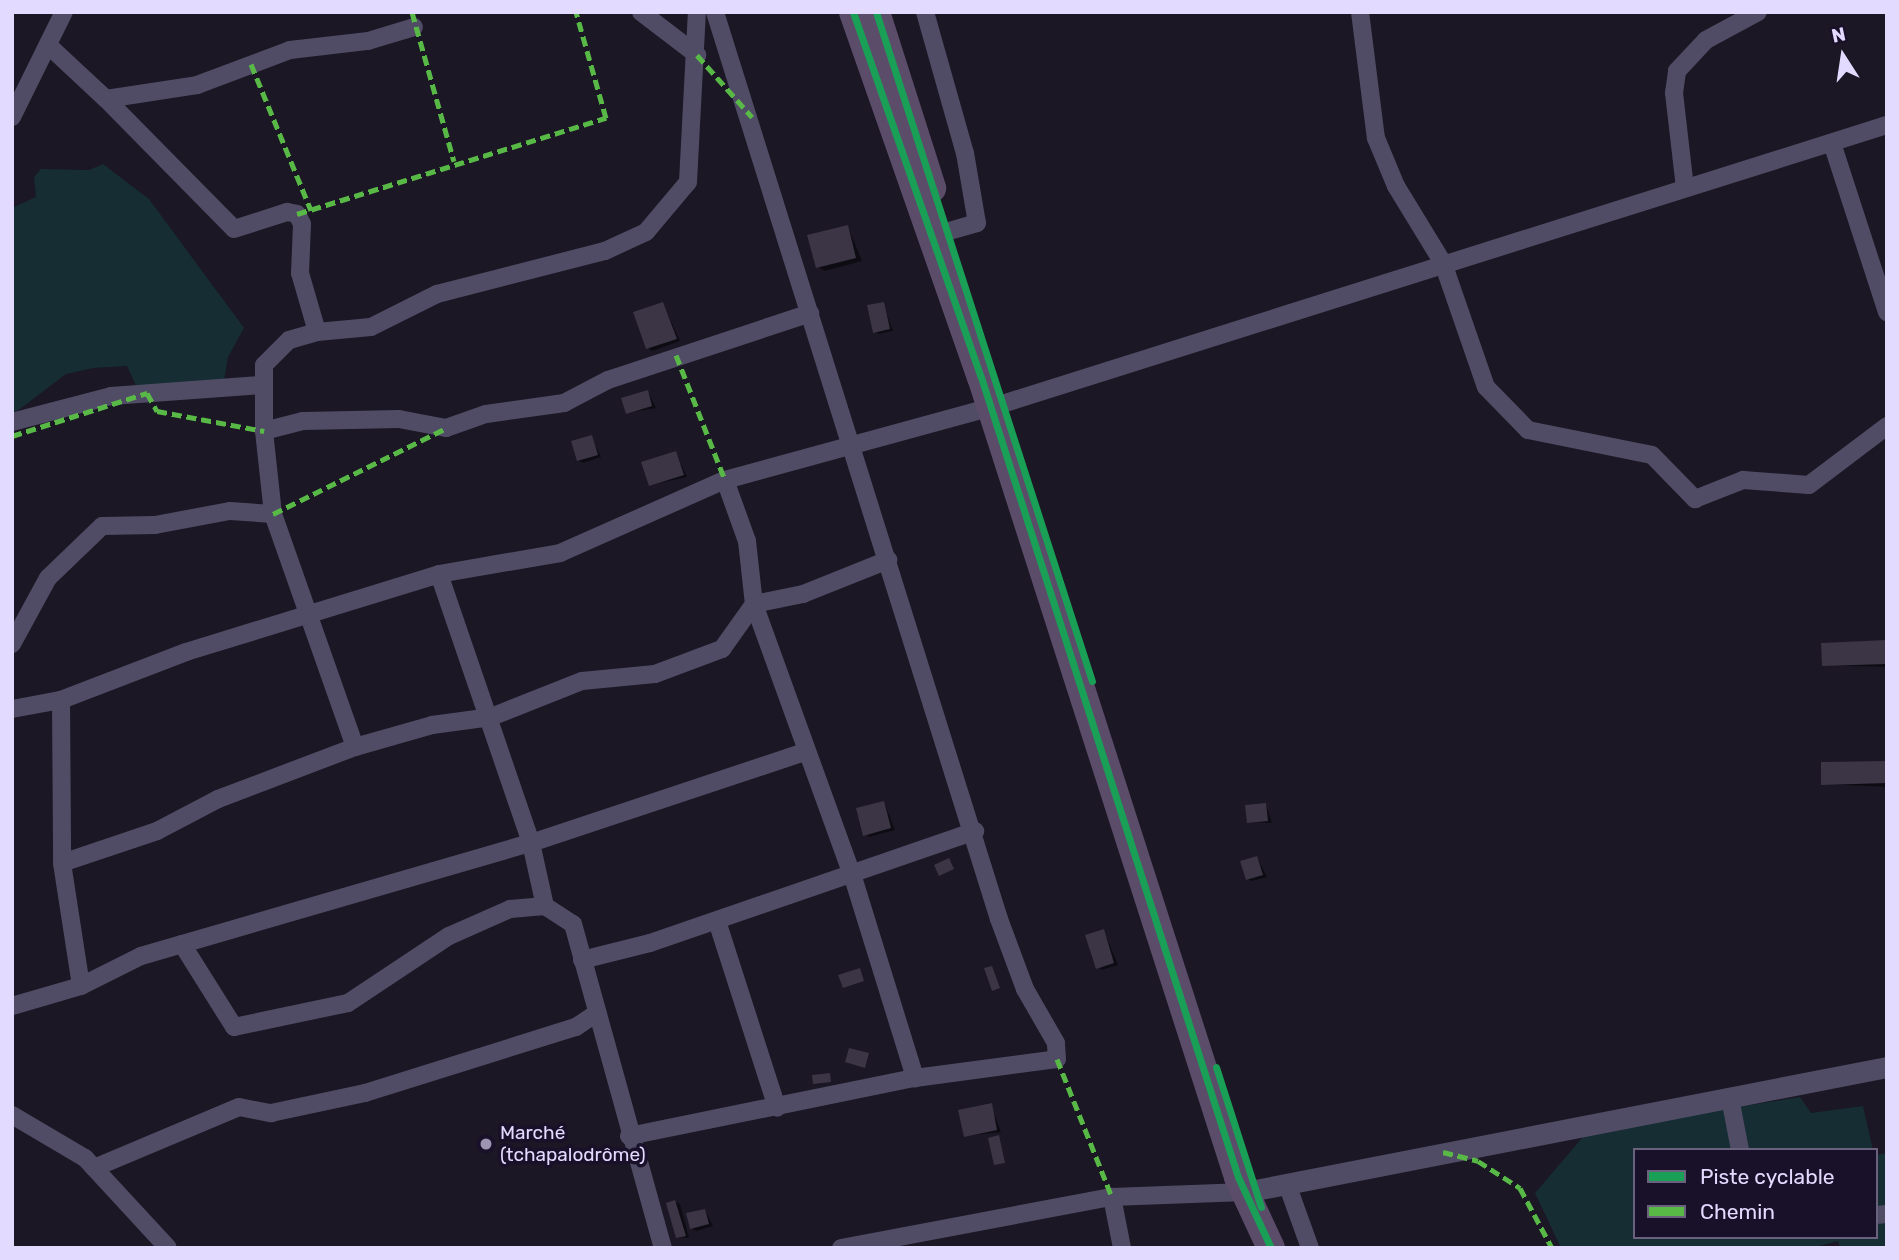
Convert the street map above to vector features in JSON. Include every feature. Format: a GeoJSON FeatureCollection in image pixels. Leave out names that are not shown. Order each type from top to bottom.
{"type":"FeatureCollection","features":[{"type":"Feature","properties":{"kind":"main road"},"geometry":{"type":"LineString","coordinates":[[853,12],[996,406]]}},
{"type":"Feature","properties":{"kind":"main road"},"geometry":{"type":"LineString","coordinates":[[876,12],[946,233],[996,406],[1271,1248]]}},
{"type":"Feature","properties":{"kind":"street"},"geometry":{"type":"LineString","coordinates":[[12,117],[64,12]]}},
{"type":"Feature","properties":{"kind":"street"},"geometry":{"type":"LineString","coordinates":[[641,12],[697,55]]}},
{"type":"Feature","properties":{"kind":"street"},"geometry":{"type":"LineString","coordinates":[[355,747],[321,661],[311,614],[274,514],[261,385],[272,352],[317,332],[371,327],[438,294],[605,251],[646,232],[688,182],[697,55],[697,12]]}},
{"type":"Feature","properties":{"kind":"street"},"geometry":{"type":"LineString","coordinates":[[629,1136],[915,1078],[1057,1059],[1056,1043],[1024,989],[1007,942],[975,831],[715,12]]}},
{"type":"Feature","properties":{"kind":"street"},"geometry":{"type":"LineString","coordinates":[[925,12],[965,153],[977,223],[946,233]]}},
{"type":"Feature","properties":{"kind":"street"},"geometry":{"type":"LineString","coordinates":[[1360,12],[1376,138],[1396,186],[1443,263],[1486,387],[1528,430],[1652,455],[1695,499],[1743,481],[1809,485],[1887,426]]}},
{"type":"Feature","properties":{"kind":"street"},"geometry":{"type":"LineString","coordinates":[[1685,188],[1685,147],[1674,93],[1677,71],[1706,40],[1758,12]]}},
{"type":"Feature","properties":{"kind":"street"},"geometry":{"type":"LineString","coordinates":[[106,99],[197,85],[290,50],[368,41],[414,27]]}},
{"type":"Feature","properties":{"kind":"street"},"geometry":{"type":"LineString","coordinates":[[48,45],[106,99],[234,229],[297,214],[300,273],[317,332]]}},
{"type":"Feature","properties":{"kind":"street"},"geometry":{"type":"LineString","coordinates":[[12,709],[61,700],[311,614],[439,574],[560,553],[725,480],[996,406],[1887,125]]}},
{"type":"Feature","properties":{"kind":"street"},"geometry":{"type":"LineString","coordinates":[[1832,143],[1887,312]]}},
{"type":"Feature","properties":{"kind":"street"},"geometry":{"type":"LineString","coordinates":[[264,431],[303,421],[399,419],[446,428],[486,414],[564,403],[608,380],[810,313]]}},
{"type":"Feature","properties":{"kind":"street"},"geometry":{"type":"LineString","coordinates":[[12,422],[111,396],[261,385]]}},
{"type":"Feature","properties":{"kind":"street"},"geometry":{"type":"LineString","coordinates":[[725,480],[747,541],[754,604],[804,752],[852,874],[915,1078]]}},
{"type":"Feature","properties":{"kind":"street"},"geometry":{"type":"LineString","coordinates":[[12,644],[48,578],[102,526],[155,525],[230,511],[274,514]]}},
{"type":"Feature","properties":{"kind":"street"},"geometry":{"type":"LineString","coordinates":[[62,863],[157,831],[218,799],[355,747],[432,725],[491,717],[582,681],[655,674],[722,649],[754,604],[803,594],[888,560]]}},
{"type":"Feature","properties":{"kind":"street"},"geometry":{"type":"LineString","coordinates":[[439,574],[491,717],[531,843],[545,906]]}},
{"type":"Feature","properties":{"kind":"street"},"geometry":{"type":"LineString","coordinates":[[61,700],[62,863],[81,986]]}},
{"type":"Feature","properties":{"kind":"street"},"geometry":{"type":"LineString","coordinates":[[12,1006],[81,986],[182,944],[531,843],[804,752]]}},
{"type":"Feature","properties":{"kind":"street"},"geometry":{"type":"LineString","coordinates":[[582,960],[717,921],[975,831]]}},
{"type":"Feature","properties":{"kind":"street"},"geometry":{"type":"LineString","coordinates":[[182,944],[234,1027],[348,1003],[449,936],[510,909],[545,906],[573,924],[595,1014],[663,1248]]}},
{"type":"Feature","properties":{"kind":"street"},"geometry":{"type":"LineString","coordinates":[[717,921],[777,1108]]}},
{"type":"Feature","properties":{"kind":"street"},"geometry":{"type":"LineString","coordinates":[[94,1168],[239,1107],[271,1113],[365,1093],[576,1027],[595,1014]]}},
{"type":"Feature","properties":{"kind":"street"},"geometry":{"type":"LineString","coordinates":[[841,1248],[1112,1197],[1251,1191],[1887,1067]]}},
{"type":"Feature","properties":{"kind":"street"},"geometry":{"type":"LineString","coordinates":[[1730,1098],[1740,1148]]}},
{"type":"Feature","properties":{"kind":"street"},"geometry":{"type":"LineString","coordinates":[[12,1115],[94,1168],[168,1248]]}},
{"type":"Feature","properties":{"kind":"street"},"geometry":{"type":"LineString","coordinates":[[1287,1184],[1310,1248]]}},
{"type":"Feature","properties":{"kind":"street"},"geometry":{"type":"LineString","coordinates":[[1112,1197],[1122,1248]]}},
{"type":"Feature","properties":{"kind":"green space"},"geometry":{"type":"Polygon","coordinates":[[[103,164],[149,199],[244,328],[228,357],[223,387],[137,388],[127,366],[93,368],[66,374],[12,415],[12,208],[36,197],[34,177],[41,169],[89,170],[103,164]]]}},
{"type":"Feature","properties":{"kind":"green space"},"geometry":{"type":"Polygon","coordinates":[[[1800,1097],[1811,1113],[1863,1106],[1873,1148],[1633,1148],[1633,1239],[1878,1239],[1878,1155],[1887,1153],[1887,1248],[1840,1248],[1838,1241],[1812,1248],[1561,1248],[1535,1193],[1588,1131],[1800,1097]]]}},
{"type":"Feature","properties":{"kind":"building"},"geometry":{"type":"Polygon","coordinates":[[[848,225],[856,258],[816,268],[807,235],[848,225]]]}},
{"type":"Feature","properties":{"kind":"building"},"geometry":{"type":"Polygon","coordinates":[[[663,302],[677,339],[646,349],[633,312],[663,302]]]}},
{"type":"Feature","properties":{"kind":"building"},"geometry":{"type":"Polygon","coordinates":[[[884,302],[890,329],[873,333],[867,305],[884,302]]]}},
{"type":"Feature","properties":{"kind":"building"},"geometry":{"type":"Polygon","coordinates":[[[648,390],[652,406],[626,414],[621,398],[648,390]]]}},
{"type":"Feature","properties":{"kind":"building"},"geometry":{"type":"Polygon","coordinates":[[[592,435],[598,455],[577,461],[571,441],[592,435]]]}},
{"type":"Feature","properties":{"kind":"building"},"geometry":{"type":"Polygon","coordinates":[[[676,451],[684,475],[649,486],[641,462],[676,451]]]}},
{"type":"Feature","properties":{"kind":"building"},"geometry":{"type":"Polygon","coordinates":[[[1887,640],[1887,664],[1822,666],[1821,643],[1887,640]]]}},
{"type":"Feature","properties":{"kind":"building"},"geometry":{"type":"Polygon","coordinates":[[[1887,761],[1887,783],[1821,785],[1821,762],[1887,761]]]}},
{"type":"Feature","properties":{"kind":"building"},"geometry":{"type":"Polygon","coordinates":[[[884,801],[891,828],[863,836],[856,808],[884,801]]]}},
{"type":"Feature","properties":{"kind":"building"},"geometry":{"type":"Polygon","coordinates":[[[1266,803],[1268,821],[1247,823],[1245,805],[1266,803]]]}},
{"type":"Feature","properties":{"kind":"building"},"geometry":{"type":"Polygon","coordinates":[[[1257,856],[1263,875],[1246,880],[1240,861],[1257,856]]]}},
{"type":"Feature","properties":{"kind":"building"},"geometry":{"type":"Polygon","coordinates":[[[949,858],[954,869],[939,876],[934,865],[949,858]]]}},
{"type":"Feature","properties":{"kind":"building"},"geometry":{"type":"Polygon","coordinates":[[[1104,929],[1114,963],[1096,969],[1085,935],[1104,929]]]}},
{"type":"Feature","properties":{"kind":"building"},"geometry":{"type":"Polygon","coordinates":[[[992,966],[1000,988],[992,991],[984,968],[992,966]]]}},
{"type":"Feature","properties":{"kind":"building"},"geometry":{"type":"Polygon","coordinates":[[[860,968],[864,981],[843,988],[838,975],[860,968]]]}},
{"type":"Feature","properties":{"kind":"building"},"geometry":{"type":"Polygon","coordinates":[[[849,1048],[869,1053],[865,1068],[845,1062],[849,1048]]]}},
{"type":"Feature","properties":{"kind":"building"},"geometry":{"type":"Polygon","coordinates":[[[830,1073],[831,1082],[813,1084],[812,1075],[830,1073]]]}},
{"type":"Feature","properties":{"kind":"building"},"geometry":{"type":"Polygon","coordinates":[[[992,1103],[997,1130],[964,1137],[958,1110],[992,1103]]]}},
{"type":"Feature","properties":{"kind":"building"},"geometry":{"type":"Polygon","coordinates":[[[999,1135],[1005,1163],[994,1165],[988,1138],[999,1135]]]}},
{"type":"Feature","properties":{"kind":"building"},"geometry":{"type":"Polygon","coordinates":[[[675,1200],[686,1236],[676,1238],[666,1203],[675,1200]]]}},
{"type":"Feature","properties":{"kind":"building"},"geometry":{"type":"Polygon","coordinates":[[[705,1209],[709,1224],[690,1229],[686,1213],[705,1209]]]}},
{"type":"Feature","properties":{"kind":"marked path"},"geometry":{"type":"LineString","coordinates":[[412,12],[454,161]]}},
{"type":"Feature","properties":{"kind":"marked path"},"geometry":{"type":"LineString","coordinates":[[297,214],[606,118],[576,12]]}},
{"type":"Feature","properties":{"kind":"marked path"},"geometry":{"type":"LineString","coordinates":[[697,55],[752,117]]}},
{"type":"Feature","properties":{"kind":"marked path"},"geometry":{"type":"LineString","coordinates":[[251,64],[311,210]]}},
{"type":"Feature","properties":{"kind":"marked path"},"geometry":{"type":"LineString","coordinates":[[676,355],[725,480]]}},
{"type":"Feature","properties":{"kind":"marked path"},"geometry":{"type":"LineString","coordinates":[[12,436],[147,393],[157,411],[264,431]]}},
{"type":"Feature","properties":{"kind":"marked path"},"geometry":{"type":"LineString","coordinates":[[273,514],[446,428]]}},
{"type":"Feature","properties":{"kind":"marked path"},"geometry":{"type":"LineString","coordinates":[[1057,1059],[1112,1197]]}},
{"type":"Feature","properties":{"kind":"marked path"},"geometry":{"type":"LineString","coordinates":[[1443,1152],[1478,1161],[1520,1188],[1552,1248]]}},
{"type":"Feature","properties":{"kind":"cycle path"},"geometry":{"type":"LineString","coordinates":[[853,12],[981,377],[1238,1177],[1271,1248]]}},
{"type":"Feature","properties":{"kind":"cycle path"},"geometry":{"type":"LineString","coordinates":[[876,12],[1092,681]]}},
{"type":"Feature","properties":{"kind":"cycle path"},"geometry":{"type":"LineString","coordinates":[[1216,1067],[1261,1207]]}},
{"type":"Feature","properties":{"kind":"place","name":"Marché (tchapalodrôme)"},"geometry":{"type":"Point","coordinates":[486,1144]}}]}
